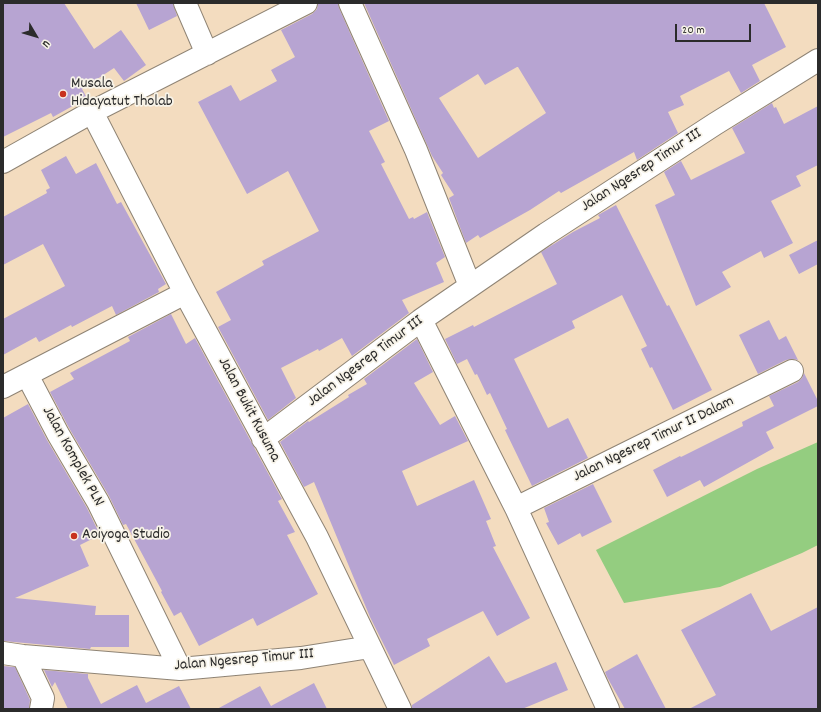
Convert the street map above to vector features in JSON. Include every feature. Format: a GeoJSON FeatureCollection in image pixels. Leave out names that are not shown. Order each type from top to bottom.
{"type":"FeatureCollection","features":[{"type":"Feature","properties":{"kind":"street"},"geometry":{"type":"LineString","coordinates":[[185,3],[207,54]]}},
{"type":"Feature","properties":{"kind":"street"},"geometry":{"type":"LineString","coordinates":[[3,162],[92,112],[306,3]]}},
{"type":"Feature","properties":{"kind":"street"},"geometry":{"type":"LineString","coordinates":[[350,3],[416,150],[470,286]]}},
{"type":"Feature","properties":{"kind":"street","name":"Jalan Ngesrep Timur III"},"geometry":{"type":"LineString","coordinates":[[263,438],[470,286],[572,217],[715,124],[818,60]]}},
{"type":"Feature","properties":{"kind":"street","name":"Jalan Bukit Kusuma"},"geometry":{"type":"LineString","coordinates":[[92,112],[185,294],[317,537],[400,709]]}},
{"type":"Feature","properties":{"kind":"street"},"geometry":{"type":"LineString","coordinates":[[3,387],[185,294]]}},
{"type":"Feature","properties":{"kind":"street"},"geometry":{"type":"LineString","coordinates":[[422,320],[516,508],[608,709]]}},
{"type":"Feature","properties":{"kind":"street","name":"Jalan Ngesrep Timur II Dalam"},"geometry":{"type":"LineString","coordinates":[[516,508],[792,371]]}},
{"type":"Feature","properties":{"kind":"street","name":"Jalan Komplek PLN"},"geometry":{"type":"LineString","coordinates":[[27,375],[58,434],[98,502],[180,669]]}},
{"type":"Feature","properties":{"kind":"street","name":"Jalan Ngesrep Timur III"},"geometry":{"type":"LineString","coordinates":[[13,654],[180,669],[301,658],[370,647]]}},
{"type":"Feature","properties":{"kind":"street","name":"Jalan Ngesrep Timur III"},"geometry":{"type":"LineString","coordinates":[[13,654],[43,698],[42,709]]}},
{"type":"Feature","properties":{"kind":"green space"},"geometry":{"type":"Polygon","coordinates":[[[818,442],[818,545],[720,587],[624,603],[596,550],[757,469],[818,442]]]}},
{"type":"Feature","properties":{"kind":"building"},"geometry":{"type":"Polygon","coordinates":[[[3,3],[64,3],[94,49],[121,30],[146,65],[124,81],[114,68],[82,89],[87,98],[53,117],[51,113],[3,137],[3,3]]]}},
{"type":"Feature","properties":{"kind":"building"},"geometry":{"type":"Polygon","coordinates":[[[136,3],[173,3],[177,16],[149,30],[136,3]]]}},
{"type":"Feature","properties":{"kind":"building"},"geometry":{"type":"Polygon","coordinates":[[[318,3],[338,3],[389,121],[369,131],[385,162],[381,164],[409,219],[413,217],[414,219],[427,212],[445,257],[436,263],[444,282],[402,300],[409,313],[352,356],[342,338],[319,351],[318,349],[281,368],[296,398],[268,420],[218,327],[231,320],[216,292],[264,265],[262,261],[319,231],[288,171],[247,194],[198,102],[231,85],[240,101],[277,81],[271,70],[295,57],[281,30],[312,14],[317,9],[318,3]]]}},
{"type":"Feature","properties":{"kind":"building"},"geometry":{"type":"Polygon","coordinates":[[[364,3],[764,3],[786,47],[752,65],[760,81],[741,93],[729,71],[680,96],[684,105],[668,112],[678,133],[637,160],[634,152],[561,193],[559,191],[530,210],[480,238],[478,235],[466,243],[449,198],[454,195],[441,175],[443,173],[432,156],[364,3]],[[518,67],[485,85],[478,74],[439,98],[478,158],[546,113],[518,67]]]}},
{"type":"Feature","properties":{"kind":"building"},"geometry":{"type":"Polygon","coordinates":[[[772,103],[774,108],[776,107],[784,124],[818,106],[818,165],[796,176],[801,186],[771,201],[793,243],[764,258],[761,251],[722,272],[731,287],[696,306],[655,205],[675,195],[664,172],[681,161],[691,180],[745,153],[732,128],[772,103]]]}},
{"type":"Feature","properties":{"kind":"building"},"geometry":{"type":"Polygon","coordinates":[[[66,156],[76,174],[96,163],[117,204],[121,202],[166,284],[158,289],[159,292],[116,315],[112,306],[39,342],[36,337],[3,355],[3,319],[65,286],[43,244],[3,265],[3,217],[47,193],[46,190],[50,188],[41,170],[66,156]]]}},
{"type":"Feature","properties":{"kind":"building"},"geometry":{"type":"Polygon","coordinates":[[[616,205],[667,306],[669,305],[712,390],[673,410],[652,367],[650,368],[641,349],[647,346],[622,295],[572,321],[575,328],[514,359],[548,428],[568,418],[588,458],[532,486],[505,430],[507,429],[490,393],[487,395],[477,374],[475,375],[467,359],[457,364],[445,339],[473,325],[474,327],[557,284],[541,252],[573,232],[600,218],[598,215],[616,205]]]}},
{"type":"Feature","properties":{"kind":"building"},"geometry":{"type":"Polygon","coordinates":[[[818,240],[818,264],[799,274],[789,255],[818,240]]]}},
{"type":"Feature","properties":{"kind":"building"},"geometry":{"type":"Polygon","coordinates":[[[171,314],[186,344],[195,338],[282,499],[278,501],[295,532],[287,535],[318,594],[257,626],[253,618],[199,646],[181,612],[174,616],[126,524],[123,525],[109,496],[69,428],[50,392],[74,379],[70,373],[130,341],[128,337],[171,314]]]}},
{"type":"Feature","properties":{"kind":"building"},"geometry":{"type":"Polygon","coordinates":[[[769,320],[779,340],[786,336],[798,360],[786,360],[758,374],[739,335],[769,320]]]}},
{"type":"Feature","properties":{"kind":"building"},"geometry":{"type":"Polygon","coordinates":[[[417,339],[433,372],[414,383],[440,425],[455,416],[468,441],[402,471],[417,506],[474,480],[491,519],[486,521],[496,546],[493,547],[530,618],[497,636],[483,611],[427,639],[430,646],[394,665],[370,617],[314,482],[304,487],[280,442],[308,421],[309,422],[349,397],[348,395],[367,384],[364,379],[417,339]]]}},
{"type":"Feature","properties":{"kind":"building"},"geometry":{"type":"Polygon","coordinates":[[[804,373],[818,401],[818,406],[766,432],[774,448],[704,487],[700,480],[667,497],[653,470],[743,426],[742,422],[774,406],[769,396],[798,382],[804,373]]]}},
{"type":"Feature","properties":{"kind":"building"},"geometry":{"type":"Polygon","coordinates":[[[28,404],[47,440],[87,508],[100,535],[80,545],[89,566],[15,598],[96,606],[95,615],[129,615],[129,647],[91,647],[90,649],[3,641],[3,418],[28,404]]]}},
{"type":"Feature","properties":{"kind":"building"},"geometry":{"type":"Polygon","coordinates":[[[593,484],[612,522],[582,537],[580,533],[558,545],[546,523],[549,522],[544,508],[593,484]]]}},
{"type":"Feature","properties":{"kind":"building"},"geometry":{"type":"Polygon","coordinates":[[[751,593],[771,631],[818,607],[818,709],[689,709],[716,695],[681,630],[751,593]]]}},
{"type":"Feature","properties":{"kind":"building"},"geometry":{"type":"Polygon","coordinates":[[[637,654],[666,709],[625,709],[607,677],[605,672],[637,654]]]}},
{"type":"Feature","properties":{"kind":"building"},"geometry":{"type":"Polygon","coordinates":[[[489,656],[506,683],[556,662],[568,690],[522,709],[412,709],[412,705],[489,656]]]}},
{"type":"Feature","properties":{"kind":"building"},"geometry":{"type":"Polygon","coordinates":[[[3,666],[15,667],[30,700],[29,709],[3,709],[3,666]]]}},
{"type":"Feature","properties":{"kind":"building"},"geometry":{"type":"Polygon","coordinates":[[[44,670],[88,674],[88,678],[101,704],[137,685],[146,703],[179,686],[191,709],[68,709],[55,682],[52,687],[44,670]]]}},
{"type":"Feature","properties":{"kind":"building"},"geometry":{"type":"Polygon","coordinates":[[[314,683],[327,709],[217,709],[260,686],[271,706],[314,683]]]}},
{"type":"Feature","properties":{"kind":"place","name":"Musala Hidayatut Tholab"},"geometry":{"type":"Point","coordinates":[63,94]}},
{"type":"Feature","properties":{"kind":"place","name":"Aoiyoga Studio"},"geometry":{"type":"Point","coordinates":[74,536]}}]}
